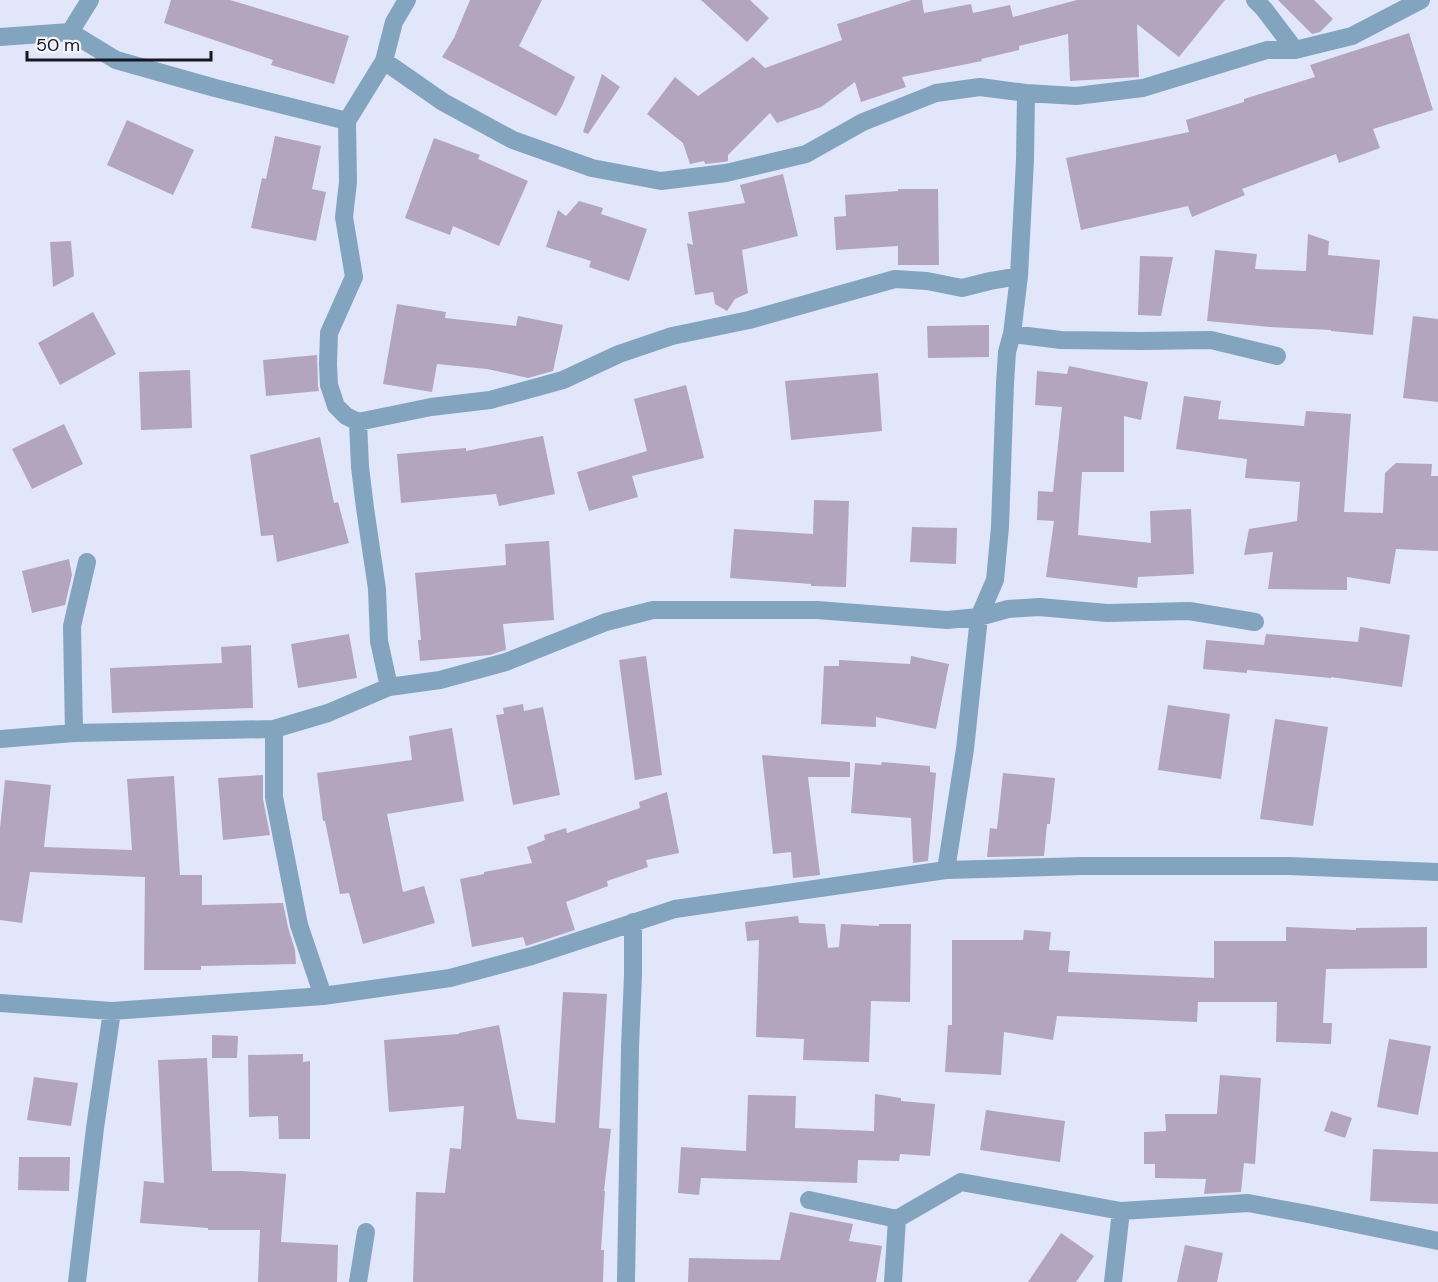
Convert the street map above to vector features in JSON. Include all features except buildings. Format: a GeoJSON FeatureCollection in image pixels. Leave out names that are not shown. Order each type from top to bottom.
{"type":"FeatureCollection","features":[{"type":"Feature","properties":{"kind":"street"},"geometry":{"type":"LineString","coordinates":[[70,32],[90,0]]}},
{"type":"Feature","properties":{"kind":"street"},"geometry":{"type":"LineString","coordinates":[[407,0],[394,22],[384,61],[347,121],[348,182],[344,217],[354,278],[329,333],[328,364],[329,385],[336,406],[346,416],[358,422],[431,407],[490,400],[563,380],[619,354],[672,336],[749,320],[895,279],[927,281],[962,288],[1018,276]]}},
{"type":"Feature","properties":{"kind":"street"},"geometry":{"type":"LineString","coordinates":[[1255,0],[1295,50]]}},
{"type":"Feature","properties":{"kind":"street"},"geometry":{"type":"LineString","coordinates":[[384,61],[443,102],[513,140],[592,168],[662,181],[726,173],[806,154],[863,122],[936,93],[980,87],[1076,96],[1143,88],[1267,50],[1295,50],[1352,36],[1421,0]]}},
{"type":"Feature","properties":{"kind":"street"},"geometry":{"type":"LineString","coordinates":[[0,36],[70,32],[116,60],[347,121]]}},
{"type":"Feature","properties":{"kind":"street"},"geometry":{"type":"LineString","coordinates":[[946,870],[965,749],[980,617],[995,580],[1000,527],[1007,352],[1012,334],[1018,276],[1025,160],[1026,93]]}},
{"type":"Feature","properties":{"kind":"street"},"geometry":{"type":"LineString","coordinates":[[1012,334],[1060,340],[1211,340],[1277,356]]}},
{"type":"Feature","properties":{"kind":"street"},"geometry":{"type":"LineString","coordinates":[[358,422],[364,498],[377,589],[379,641],[389,687]]}},
{"type":"Feature","properties":{"kind":"street"},"geometry":{"type":"LineString","coordinates":[[74,733],[72,626],[87,562]]}},
{"type":"Feature","properties":{"kind":"street"},"geometry":{"type":"LineString","coordinates":[[0,738],[74,733],[274,729],[328,713],[389,687],[440,680],[506,662],[606,622],[653,610],[817,610],[947,620],[980,617],[1008,609],[1039,607],[1107,613],[1189,611],[1255,622]]}},
{"type":"Feature","properties":{"kind":"street"},"geometry":{"type":"LineString","coordinates":[[274,729],[274,797],[299,925],[323,996]]}},
{"type":"Feature","properties":{"kind":"street"},"geometry":{"type":"LineString","coordinates":[[0,1003],[112,1011],[323,996],[450,978],[532,956],[675,909],[946,870],[1082,866],[1288,866],[1438,872]]}},
{"type":"Feature","properties":{"kind":"street"},"geometry":{"type":"LineString","coordinates":[[626,1282],[633,922]]}},
{"type":"Feature","properties":{"kind":"street"},"geometry":{"type":"LineString","coordinates":[[77,1282],[95,1128],[112,1011]]}},
{"type":"Feature","properties":{"kind":"street"},"geometry":{"type":"LineString","coordinates":[[809,1200],[897,1219],[961,1182],[1121,1210],[1248,1203],[1438,1241]]}},
{"type":"Feature","properties":{"kind":"street"},"geometry":{"type":"LineString","coordinates":[[1113,1282],[1121,1210]]}},
{"type":"Feature","properties":{"kind":"street"},"geometry":{"type":"LineString","coordinates":[[893,1282],[897,1219]]}},
{"type":"Feature","properties":{"kind":"street"},"geometry":{"type":"LineString","coordinates":[[358,1282],[366,1232]]}}]}
